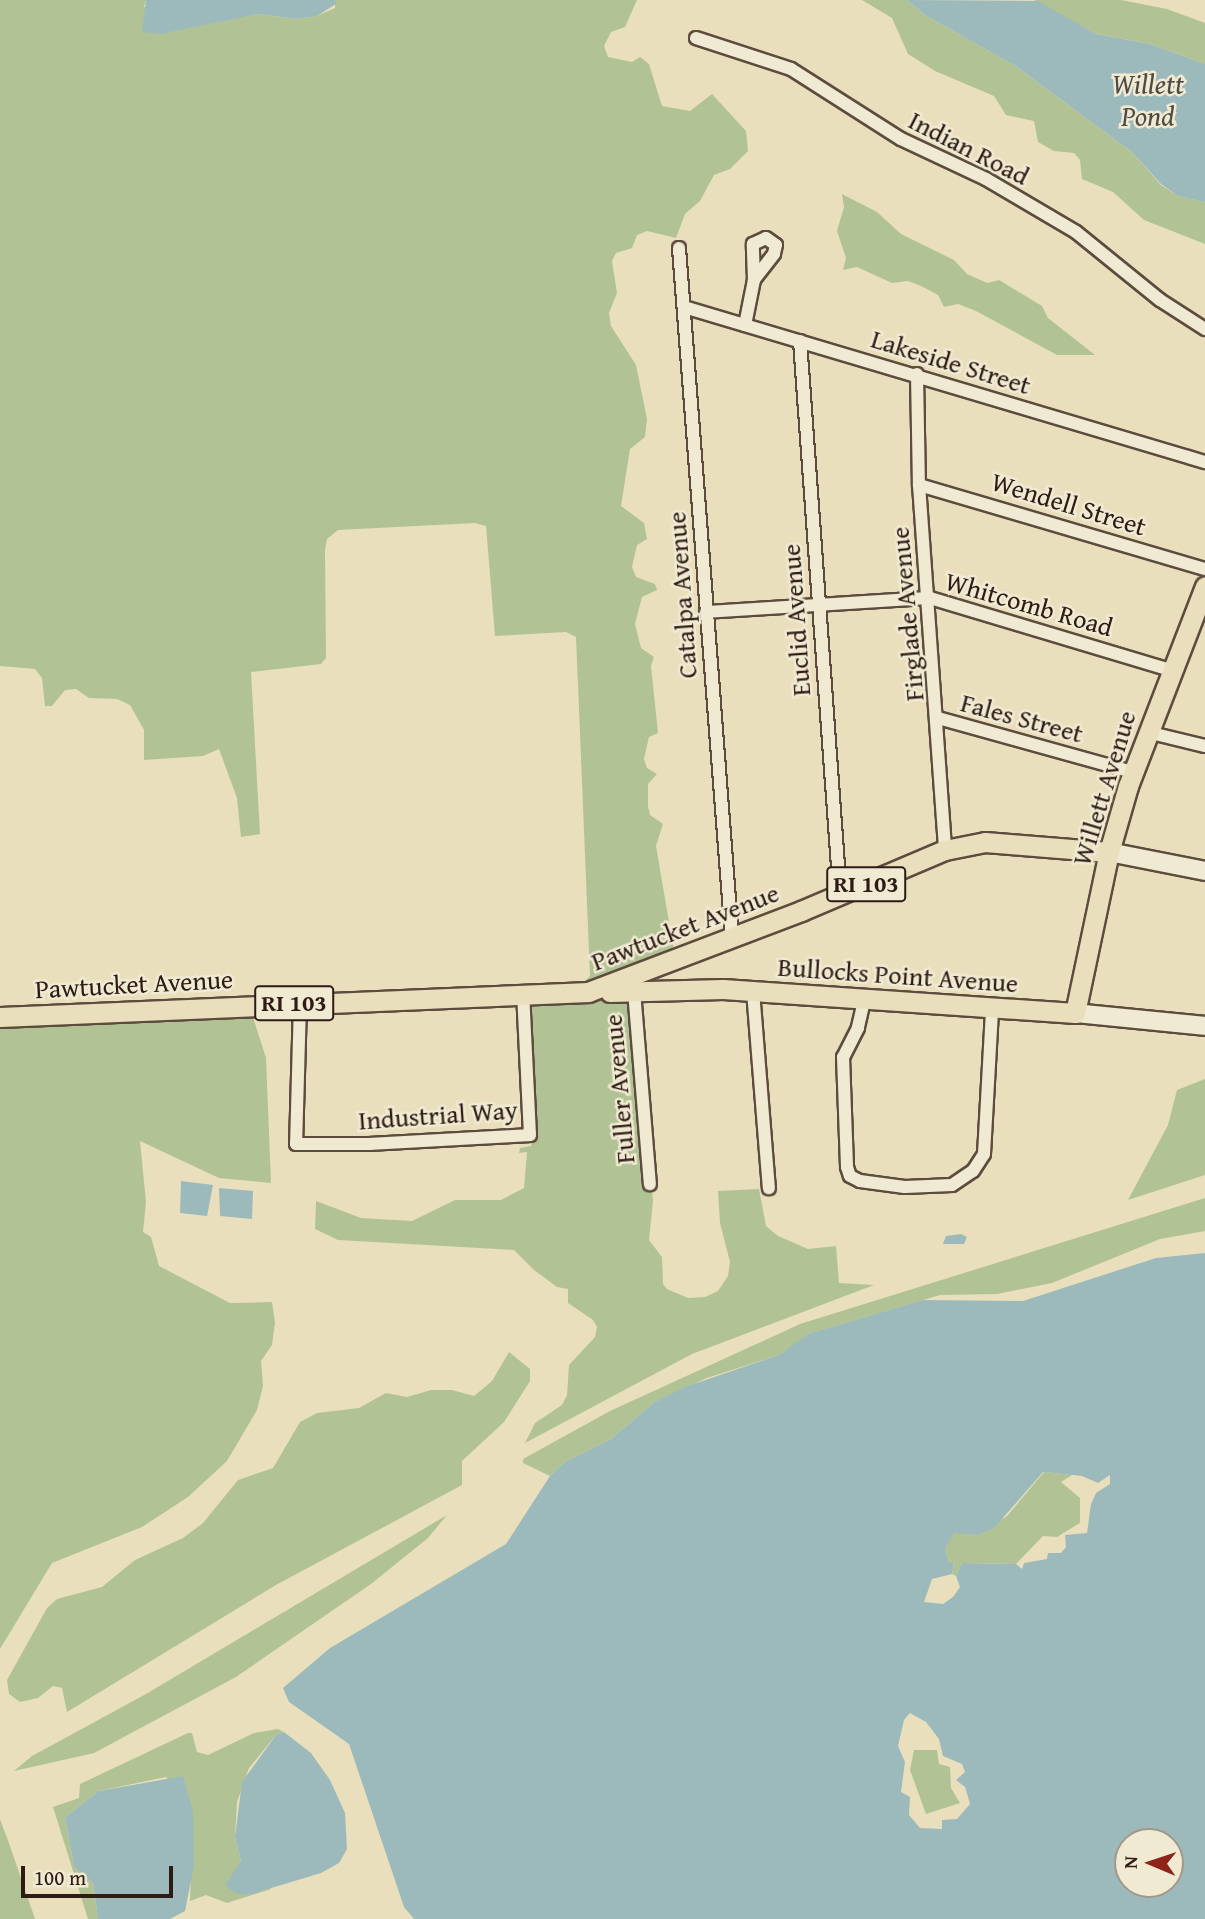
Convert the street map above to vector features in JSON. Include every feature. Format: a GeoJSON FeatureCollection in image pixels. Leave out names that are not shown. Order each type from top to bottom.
{"type":"FeatureCollection","features":[{"type":"Feature","properties":{"kind":"main road","name":"Willett Avenue"},"geometry":{"type":"LineString","coordinates":[[1075,1013],[1109,852],[1133,772],[1170,670],[1205,586]]}},
{"type":"Feature","properties":{"kind":"main road","name":"Pawtucket Avenue"},"geometry":{"type":"LineString","coordinates":[[634,984],[681,958],[945,850],[985,842],[1109,852],[1205,871]]}},
{"type":"Feature","properties":{"kind":"main road"},"geometry":{"type":"LineString","coordinates":[[681,958],[685,988]]}},
{"type":"Feature","properties":{"kind":"main road","name":"Bullocks Point Avenue"},"geometry":{"type":"LineString","coordinates":[[588,992],[634,984],[1075,1013],[1205,1026]]}},
{"type":"Feature","properties":{"kind":"main road","name":"Pawtucket Avenue"},"geometry":{"type":"LineString","coordinates":[[0,1017],[588,992]]}},
{"type":"Feature","properties":{"kind":"street","name":"Indian Road"},"geometry":{"type":"LineString","coordinates":[[696,38],[791,69],[901,139],[986,179],[1076,232],[1160,300],[1205,329]]}},
{"type":"Feature","properties":{"kind":"street","name":"Catalpa Avenue"},"geometry":{"type":"LineString","coordinates":[[680,248],[732,938]]}},
{"type":"Feature","properties":{"kind":"street"},"geometry":{"type":"LineString","coordinates":[[746,325],[754,280]]}},
{"type":"Feature","properties":{"kind":"street","name":"Lakeside Street"},"geometry":{"type":"LineString","coordinates":[[684,307],[917,374],[1205,462]]}},
{"type":"Feature","properties":{"kind":"street","name":"Euclid Avenue"},"geometry":{"type":"LineString","coordinates":[[800,341],[817,605],[841,894]]}},
{"type":"Feature","properties":{"kind":"street","name":"Firglade Avenue"},"geometry":{"type":"LineString","coordinates":[[917,374],[919,485],[939,718],[945,850]]}},
{"type":"Feature","properties":{"kind":"street","name":"Wendell Street"},"geometry":{"type":"LineString","coordinates":[[919,485],[1205,569]]}},
{"type":"Feature","properties":{"kind":"street","name":"Whitcomb Road"},"geometry":{"type":"LineString","coordinates":[[706,612],[930,598],[1170,670]]}},
{"type":"Feature","properties":{"kind":"street","name":"Fales Street"},"geometry":{"type":"LineString","coordinates":[[939,718],[1133,772]]}},
{"type":"Feature","properties":{"kind":"street"},"geometry":{"type":"LineString","coordinates":[[1147,732],[1205,746]]}},
{"type":"Feature","properties":{"kind":"street","name":"Fuller Avenue"},"geometry":{"type":"LineString","coordinates":[[634,984],[650,1184]]}},
{"type":"Feature","properties":{"kind":"street"},"geometry":{"type":"LineString","coordinates":[[753,991],[769,1188]]}},
{"type":"Feature","properties":{"kind":"street","name":"Industrial Way"},"geometry":{"type":"LineString","coordinates":[[300,1003],[296,1144],[530,1135],[523,994]]}},
{"type":"Feature","properties":{"kind":"street"},"geometry":{"type":"LineString","coordinates":[[864,1001],[858,1028],[842,1057],[847,1167],[850,1176],[860,1181],[905,1187],[952,1185],[973,1171],[984,1154],[992,1009]]}},
{"type":"Feature","properties":{"kind":"green space"},"geometry":{"type":"Polygon","coordinates":[[[0,0],[146,0],[144,7],[203,24],[259,14],[297,19],[317,16],[335,8],[335,0],[637,0],[625,27],[611,32],[604,46],[608,57],[632,62],[640,57],[649,64],[662,106],[690,111],[712,94],[746,131],[748,151],[730,169],[714,175],[700,201],[685,214],[676,238],[647,231],[637,235],[632,248],[616,253],[612,261],[617,293],[609,313],[611,326],[636,365],[647,419],[645,437],[630,449],[621,506],[644,523],[647,539],[637,545],[632,567],[636,577],[655,584],[657,590],[642,597],[635,624],[641,648],[654,657],[651,666],[658,733],[649,737],[644,759],[647,768],[657,774],[648,784],[648,806],[650,815],[663,824],[656,846],[675,957],[628,989],[643,1087],[653,1201],[649,1240],[662,1257],[663,1284],[667,1289],[688,1298],[705,1297],[718,1291],[728,1276],[730,1262],[720,1223],[718,1191],[759,1189],[766,1226],[778,1236],[808,1249],[836,1246],[839,1283],[874,1285],[692,1354],[525,1443],[535,1423],[562,1405],[567,1395],[569,1365],[595,1337],[597,1327],[593,1320],[568,1303],[568,1289],[557,1287],[534,1270],[514,1250],[338,1240],[315,1229],[316,1201],[361,1218],[412,1221],[455,1200],[501,1200],[524,1188],[527,1152],[519,1153],[520,1148],[531,1146],[533,1139],[522,994],[575,991],[590,976],[576,637],[566,632],[495,636],[486,526],[475,523],[338,530],[327,539],[325,550],[326,658],[321,664],[251,672],[260,834],[241,837],[237,798],[219,749],[203,756],[144,760],[144,730],[130,705],[117,699],[89,698],[76,689],[65,690],[52,706],[45,706],[42,678],[35,669],[0,666],[0,0]]]}},
{"type":"Feature","properties":{"kind":"green space"},"geometry":{"type":"Polygon","coordinates":[[[862,0],[907,0],[925,15],[1017,67],[1132,152],[1161,185],[1178,196],[1205,202],[1205,244],[1144,220],[1113,192],[1082,179],[1080,160],[1074,153],[1054,151],[1038,142],[1034,121],[1006,115],[994,96],[935,71],[908,54],[892,18],[862,0]]]}},
{"type":"Feature","properties":{"kind":"green space"},"geometry":{"type":"Polygon","coordinates":[[[1034,0],[1121,0],[1167,9],[1205,23],[1205,64],[1150,44],[1096,34],[1034,0]]]}},
{"type":"Feature","properties":{"kind":"green space"},"geometry":{"type":"Polygon","coordinates":[[[842,194],[877,212],[901,234],[954,260],[967,274],[987,283],[999,280],[1042,306],[1048,318],[1095,355],[1057,355],[976,311],[958,304],[944,307],[938,295],[921,286],[908,281],[892,283],[857,267],[843,270],[846,258],[837,231],[844,207],[842,194]]]}},
{"type":"Feature","properties":{"kind":"green space"},"geometry":{"type":"Polygon","coordinates":[[[251,1011],[266,1058],[271,1183],[219,1178],[140,1141],[146,1202],[143,1232],[151,1237],[159,1266],[230,1303],[272,1302],[275,1323],[272,1345],[261,1361],[263,1386],[257,1410],[227,1461],[188,1497],[142,1527],[52,1563],[0,1649],[0,1017],[251,1011]]]}},
{"type":"Feature","properties":{"kind":"green space"},"geometry":{"type":"Polygon","coordinates":[[[1205,1079],[1205,1175],[1128,1200],[1168,1125],[1177,1090],[1205,1079]]]}},
{"type":"Feature","properties":{"kind":"green space"},"geometry":{"type":"Polygon","coordinates":[[[1205,1198],[1205,1231],[1160,1239],[1052,1283],[997,1294],[940,1295],[809,1334],[779,1355],[707,1378],[653,1403],[611,1439],[565,1462],[550,1476],[523,1463],[523,1459],[610,1411],[800,1324],[1205,1198]]]}},
{"type":"Feature","properties":{"kind":"green space"},"geometry":{"type":"Polygon","coordinates":[[[509,1352],[530,1369],[530,1381],[504,1422],[462,1461],[462,1485],[276,1585],[67,1712],[62,1688],[53,1686],[38,1698],[20,1702],[9,1694],[7,1680],[47,1608],[57,1599],[102,1587],[135,1560],[183,1538],[203,1523],[238,1480],[273,1468],[300,1422],[317,1413],[359,1408],[386,1393],[407,1397],[431,1390],[452,1390],[474,1396],[492,1381],[509,1352]]]}},
{"type":"Feature","properties":{"kind":"green space"},"geometry":{"type":"Polygon","coordinates":[[[1044,1472],[1072,1475],[1061,1482],[1080,1498],[1080,1523],[1057,1537],[1043,1536],[1016,1564],[962,1563],[956,1576],[952,1574],[954,1564],[949,1563],[945,1550],[954,1532],[978,1535],[1007,1516],[1044,1472]]]}},
{"type":"Feature","properties":{"kind":"green space"},"geometry":{"type":"Polygon","coordinates":[[[447,1515],[428,1538],[371,1584],[236,1677],[94,1753],[14,1771],[32,1756],[146,1694],[447,1515]]]}},
{"type":"Feature","properties":{"kind":"green space"},"geometry":{"type":"Polygon","coordinates":[[[278,1729],[284,1732],[276,1735],[249,1768],[237,1802],[235,1837],[241,1861],[271,1889],[227,1903],[206,1895],[190,1901],[193,1811],[166,1777],[99,1791],[65,1817],[74,1867],[93,1883],[98,1919],[88,1919],[53,1807],[79,1798],[80,1784],[188,1733],[192,1733],[197,1752],[208,1755],[254,1733],[278,1729]]]}},
{"type":"Feature","properties":{"kind":"green space"},"geometry":{"type":"Polygon","coordinates":[[[914,1750],[937,1750],[939,1764],[950,1767],[951,1788],[960,1803],[926,1814],[910,1770],[914,1750]]]}},
{"type":"Feature","properties":{"kind":"green space"},"geometry":{"type":"Polygon","coordinates":[[[0,1819],[10,1846],[35,1919],[0,1919],[0,1819]]]}},
{"type":"Feature","properties":{"kind":"water"},"geometry":{"type":"Polygon","coordinates":[[[146,0],[335,0],[336,4],[317,16],[297,19],[259,14],[160,34],[142,32],[146,0]]]}},
{"type":"Feature","properties":{"kind":"water","name":"Willett Pond"},"geometry":{"type":"Polygon","coordinates":[[[907,0],[1038,1],[1096,34],[1150,44],[1205,64],[1205,202],[1178,196],[1161,184],[1132,152],[1017,67],[925,15],[907,0]]]}},
{"type":"Feature","properties":{"kind":"water"},"geometry":{"type":"Polygon","coordinates":[[[181,1181],[213,1185],[207,1216],[180,1213],[181,1181]]]}},
{"type":"Feature","properties":{"kind":"water"},"geometry":{"type":"Polygon","coordinates":[[[219,1188],[253,1191],[252,1219],[220,1216],[219,1188]]]}},
{"type":"Feature","properties":{"kind":"water"},"geometry":{"type":"Polygon","coordinates":[[[961,1234],[967,1237],[964,1244],[943,1244],[946,1236],[961,1234]]]}},
{"type":"Feature","properties":{"kind":"water"},"geometry":{"type":"Polygon","coordinates":[[[1205,1253],[1205,1919],[414,1919],[404,1907],[349,1744],[289,1702],[283,1688],[330,1648],[506,1544],[550,1476],[565,1462],[611,1439],[653,1403],[685,1387],[779,1355],[808,1334],[923,1300],[1023,1301],[1156,1258],[1205,1253]],[[1043,1472],[995,1527],[978,1535],[954,1533],[945,1550],[949,1563],[954,1563],[952,1574],[932,1579],[924,1602],[943,1604],[953,1597],[960,1587],[956,1576],[962,1563],[1016,1564],[1022,1569],[1024,1563],[1047,1559],[1048,1553],[1061,1553],[1066,1547],[1065,1535],[1087,1533],[1091,1504],[1096,1493],[1110,1484],[1110,1475],[1098,1483],[1082,1476],[1043,1472]],[[910,1713],[904,1720],[898,1746],[905,1762],[901,1792],[910,1797],[909,1815],[920,1828],[942,1829],[942,1820],[957,1819],[970,1804],[965,1787],[956,1780],[965,1772],[962,1764],[943,1756],[939,1739],[926,1722],[910,1713]]]}},
{"type":"Feature","properties":{"kind":"water"},"geometry":{"type":"Polygon","coordinates":[[[284,1732],[311,1753],[330,1780],[345,1813],[347,1849],[339,1863],[321,1873],[248,1895],[235,1893],[225,1885],[241,1861],[235,1837],[242,1782],[276,1735],[284,1732]]]}},
{"type":"Feature","properties":{"kind":"water"},"geometry":{"type":"Polygon","coordinates":[[[183,1776],[193,1811],[194,1866],[185,1911],[170,1919],[98,1919],[93,1883],[74,1867],[65,1817],[99,1791],[183,1776]]]}}]}
